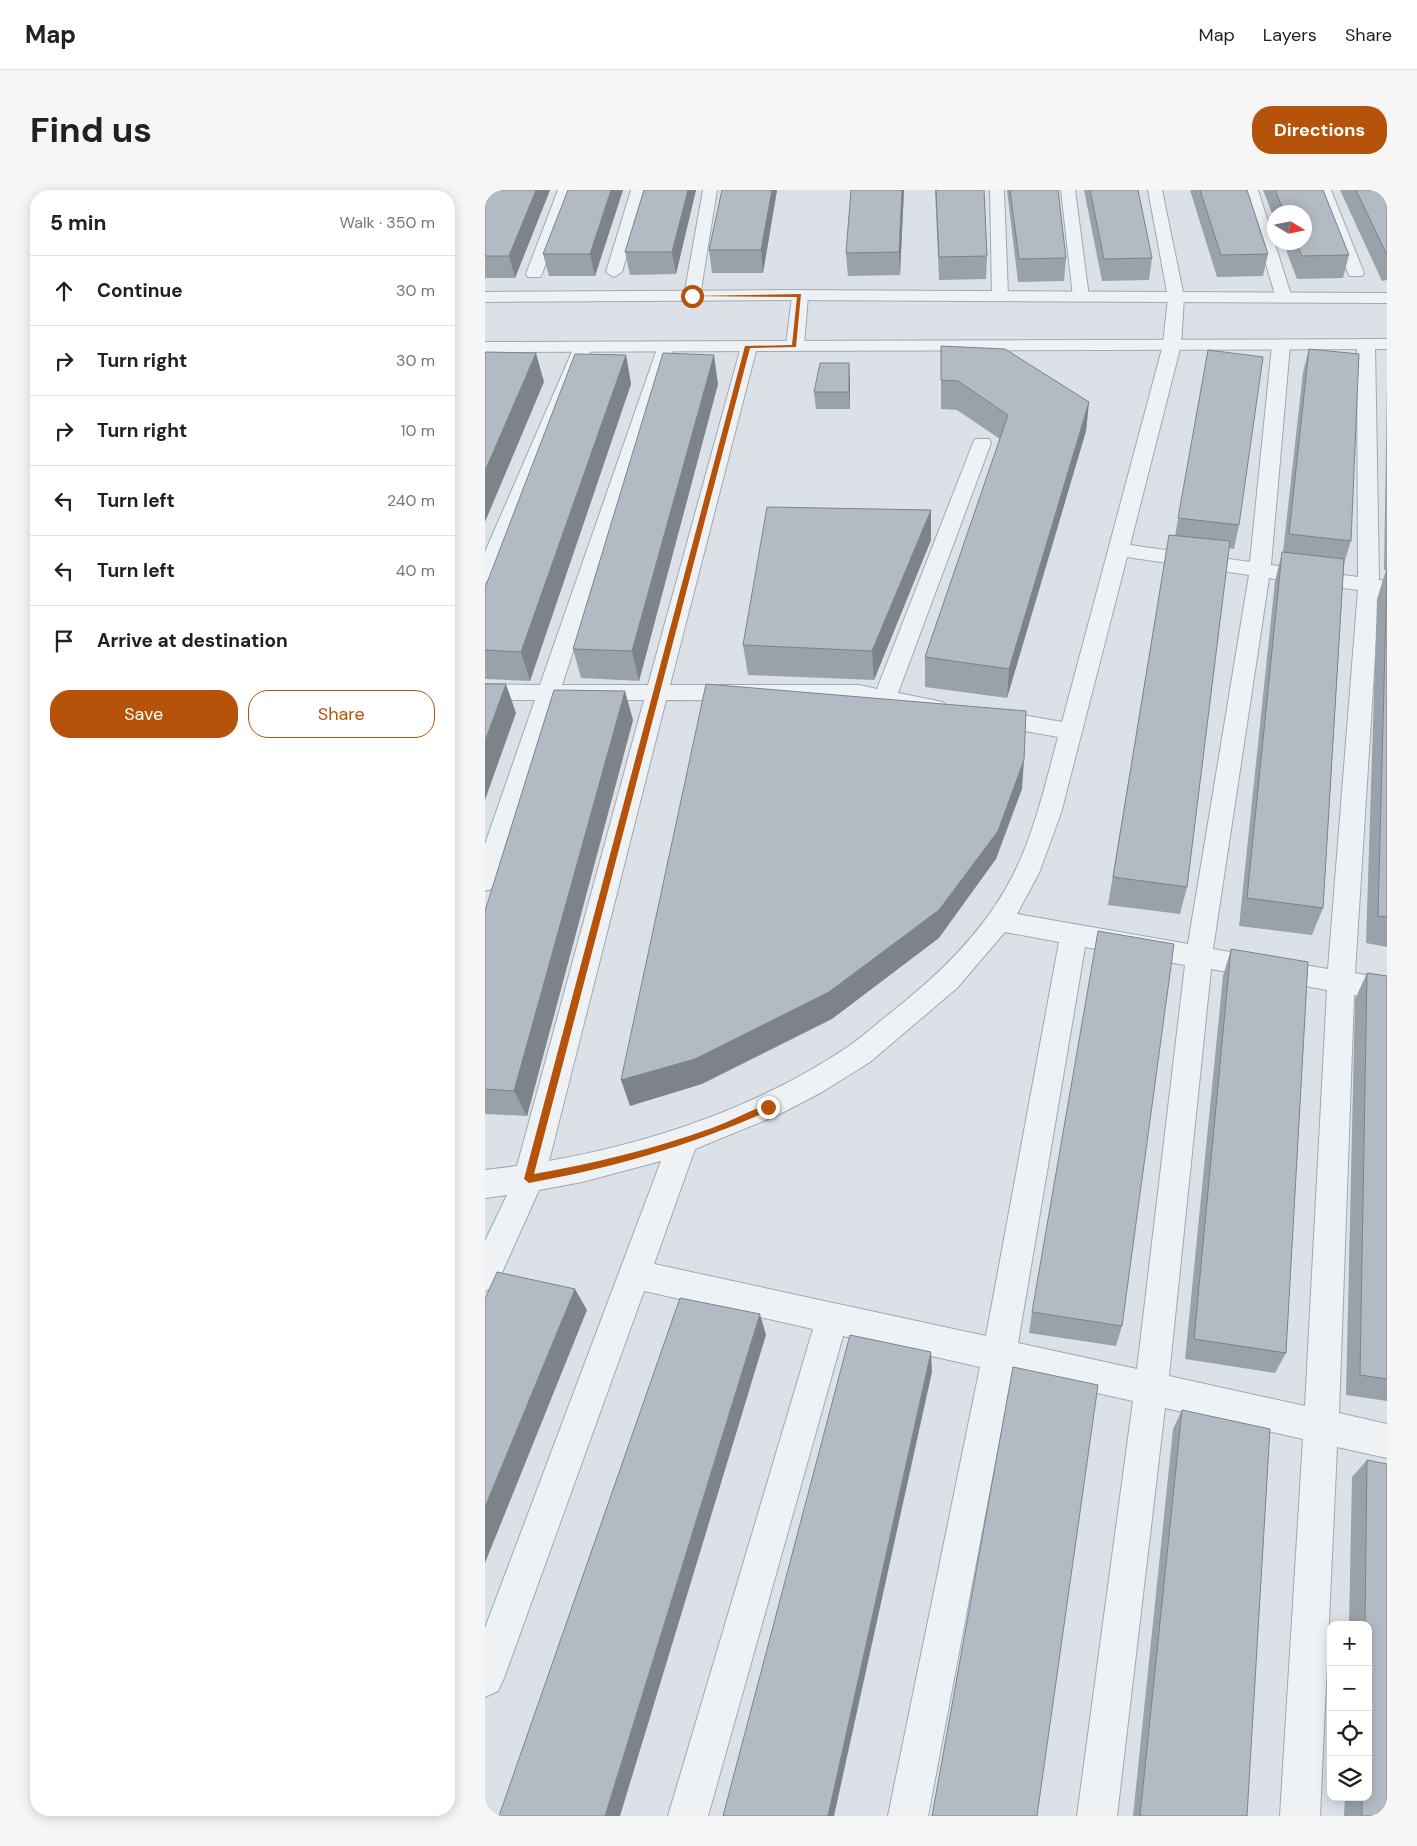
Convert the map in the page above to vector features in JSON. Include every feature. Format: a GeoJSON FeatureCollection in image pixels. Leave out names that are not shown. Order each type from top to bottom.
{"type":"FeatureCollection","features":[{"type":"Feature","properties":{"kind":"street"},"geometry":{"type":"LineString","coordinates":[[534,274],[565,190]]}},
{"type":"Feature","properties":{"kind":"street"},"geometry":{"type":"LineString","coordinates":[[614,272],[639,190]]}},
{"type":"Feature","properties":{"kind":"street"},"geometry":{"type":"LineString","coordinates":[[692,296],[710,190]]}},
{"type":"Feature","properties":{"kind":"street"},"geometry":{"type":"LineString","coordinates":[[997,190],[1000,296]]}},
{"type":"Feature","properties":{"kind":"street"},"geometry":{"type":"LineString","coordinates":[[1068,190],[1081,297]]}},
{"type":"Feature","properties":{"kind":"street"},"geometry":{"type":"LineString","coordinates":[[485,1184],[529,1179],[586,1169],[643,1154],[715,1131],[768,1107],[855,1057],[934,995],[983,943],[998,921],[1014,897],[1038,848],[1072,732],[1172,345],[1176,297],[1155,190]]}},
{"type":"Feature","properties":{"kind":"street"},"geometry":{"type":"LineString","coordinates":[[1251,190],[1284,298]]}},
{"type":"Feature","properties":{"kind":"street"},"geometry":{"type":"LineString","coordinates":[[1324,190],[1356,274]]}},
{"type":"Feature","properties":{"kind":"street"},"geometry":{"type":"LineString","coordinates":[[795,346],[800,296]]}},
{"type":"Feature","properties":{"kind":"street"},"geometry":{"type":"LineString","coordinates":[[485,297],[1000,296],[1387,298]]}},
{"type":"Feature","properties":{"kind":"street"},"geometry":{"type":"LineString","coordinates":[[485,366],[489,347],[1376,344],[1378,587],[1341,982],[1321,1426],[1300,1816]]}},
{"type":"Feature","properties":{"kind":"street"},"geometry":{"type":"LineString","coordinates":[[1097,1816],[1151,1388],[1199,956],[1260,570],[1281,345]]}},
{"type":"Feature","properties":{"kind":"street"},"geometry":{"type":"LineString","coordinates":[[485,1276],[529,1179],[748,346]]}},
{"type":"Feature","properties":{"kind":"street"},"geometry":{"type":"LineString","coordinates":[[485,576],[583,347]]}},
{"type":"Feature","properties":{"kind":"street"},"geometry":{"type":"LineString","coordinates":[[485,881],[665,347]]}},
{"type":"Feature","properties":{"kind":"street"},"geometry":{"type":"LineString","coordinates":[[885,698],[982,442]]}},
{"type":"Feature","properties":{"kind":"street"},"geometry":{"type":"LineString","coordinates":[[1119,550],[1378,587]]}},
{"type":"Feature","properties":{"kind":"street"},"geometry":{"type":"LineString","coordinates":[[485,692],[859,693],[1072,732]]}},
{"type":"Feature","properties":{"kind":"street"},"geometry":{"type":"LineString","coordinates":[[998,921],[1387,990]]}},
{"type":"Feature","properties":{"kind":"street"},"geometry":{"type":"LineString","coordinates":[[909,1816],[999,1355],[1075,934]]}},
{"type":"Feature","properties":{"kind":"street"},"geometry":{"type":"LineString","coordinates":[[485,1678],[684,1140]]}},
{"type":"Feature","properties":{"kind":"street"},"geometry":{"type":"LineString","coordinates":[[633,1274],[1387,1441]]}},
{"type":"Feature","properties":{"kind":"street"},"geometry":{"type":"LineString","coordinates":[[688,1816],[832,1319]]}},
{"type":"Feature","properties":{"kind":"building"},"geometry":{"type":"Polygon","coordinates":[[[492,190],[536,190],[509,256],[485,256],[485,205],[492,190]]]}},
{"type":"Feature","properties":{"kind":"building"},"geometry":{"type":"Polygon","coordinates":[[[568,190],[611,190],[590,254],[543,254],[568,190]]]}},
{"type":"Feature","properties":{"kind":"building"},"geometry":{"type":"Polygon","coordinates":[[[644,190],[688,190],[672,252],[625,252],[644,190]]]}},
{"type":"Feature","properties":{"kind":"building"},"geometry":{"type":"Polygon","coordinates":[[[722,190],[772,190],[761,250],[709,250],[722,190]]]}},
{"type":"Feature","properties":{"kind":"building"},"geometry":{"type":"Polygon","coordinates":[[[851,190],[902,190],[899,252],[846,253],[851,190]]]}},
{"type":"Feature","properties":{"kind":"building"},"geometry":{"type":"Polygon","coordinates":[[[936,190],[984,190],[987,256],[939,257],[936,190]]]}},
{"type":"Feature","properties":{"kind":"building"},"geometry":{"type":"Polygon","coordinates":[[[1010,190],[1058,190],[1066,258],[1019,259],[1010,190]]]}},
{"type":"Feature","properties":{"kind":"building"},"geometry":{"type":"Polygon","coordinates":[[[1090,190],[1138,190],[1152,258],[1104,259],[1090,190]]]}},
{"type":"Feature","properties":{"kind":"building"},"geometry":{"type":"Polygon","coordinates":[[[1200,190],[1247,190],[1268,254],[1221,255],[1200,190]]]}},
{"type":"Feature","properties":{"kind":"building"},"geometry":{"type":"Polygon","coordinates":[[[1275,190],[1323,190],[1349,255],[1302,256],[1299,250],[1312,250],[1312,205],[1281,205],[1275,190]]]}},
{"type":"Feature","properties":{"kind":"building"},"geometry":{"type":"Polygon","coordinates":[[[1356,190],[1387,190],[1387,255],[1356,190]]]}},
{"type":"Feature","properties":{"kind":"building"},"geometry":{"type":"Polygon","coordinates":[[[941,346],[1005,349],[1089,402],[1009,669],[925,657],[1008,415],[958,381],[941,380],[941,346]]]}},
{"type":"Feature","properties":{"kind":"building"},"geometry":{"type":"Polygon","coordinates":[[[1309,349],[1359,354],[1351,541],[1289,534],[1309,349]]]}},
{"type":"Feature","properties":{"kind":"building"},"geometry":{"type":"Polygon","coordinates":[[[1208,350],[1263,357],[1239,525],[1178,518],[1208,350]]]}},
{"type":"Feature","properties":{"kind":"building"},"geometry":{"type":"Polygon","coordinates":[[[486,352],[536,353],[485,471],[485,354],[486,352]]]}},
{"type":"Feature","properties":{"kind":"building"},"geometry":{"type":"Polygon","coordinates":[[[663,353],[714,355],[632,651],[573,649],[663,353]]]}},
{"type":"Feature","properties":{"kind":"building"},"geometry":{"type":"Polygon","coordinates":[[[575,354],[626,355],[521,652],[485,650],[485,588],[575,354]]]}},
{"type":"Feature","properties":{"kind":"building"},"geometry":{"type":"Polygon","coordinates":[[[820,363],[849,363],[849,392],[814,392],[820,363]]]}},
{"type":"Feature","properties":{"kind":"building"},"geometry":{"type":"Polygon","coordinates":[[[767,507],[931,510],[872,651],[743,645],[767,507]]]}},
{"type":"Feature","properties":{"kind":"building"},"geometry":{"type":"Polygon","coordinates":[[[1169,535],[1230,541],[1187,887],[1113,877],[1169,535]]]}},
{"type":"Feature","properties":{"kind":"building"},"geometry":{"type":"Polygon","coordinates":[[[1282,552],[1344,559],[1323,908],[1247,898],[1282,552]]]}},
{"type":"Feature","properties":{"kind":"building"},"geometry":{"type":"Polygon","coordinates":[[[1387,569],[1387,917],[1378,916],[1387,569]]]}},
{"type":"Feature","properties":{"kind":"building"},"geometry":{"type":"Polygon","coordinates":[[[485,684],[506,684],[485,741],[485,684]]]}},
{"type":"Feature","properties":{"kind":"building"},"geometry":{"type":"Polygon","coordinates":[[[706,684],[1026,711],[1024,760],[998,831],[939,910],[829,992],[695,1059],[621,1080],[706,684]]]}},
{"type":"Feature","properties":{"kind":"building"},"geometry":{"type":"Polygon","coordinates":[[[554,690],[625,691],[514,1091],[485,1089],[485,911],[554,690]]]}},
{"type":"Feature","properties":{"kind":"building"},"geometry":{"type":"Polygon","coordinates":[[[1098,931],[1174,944],[1122,1326],[1032,1312],[1098,931]]]}},
{"type":"Feature","properties":{"kind":"building"},"geometry":{"type":"Polygon","coordinates":[[[1231,949],[1308,962],[1286,1353],[1194,1339],[1231,949]]]}},
{"type":"Feature","properties":{"kind":"building"},"geometry":{"type":"Polygon","coordinates":[[[1367,973],[1387,976],[1387,1379],[1360,1375],[1367,973]]]}},
{"type":"Feature","properties":{"kind":"building"},"geometry":{"type":"Polygon","coordinates":[[[497,1272],[575,1289],[485,1507],[485,1299],[497,1272]]]}},
{"type":"Feature","properties":{"kind":"building"},"geometry":{"type":"Polygon","coordinates":[[[680,1298],[760,1314],[605,1816],[499,1816],[680,1298]]]}},
{"type":"Feature","properties":{"kind":"building"},"geometry":{"type":"Polygon","coordinates":[[[850,1335],[931,1352],[828,1816],[723,1816],[850,1335]]]}},
{"type":"Feature","properties":{"kind":"building"},"geometry":{"type":"Polygon","coordinates":[[[1013,1367],[1098,1385],[1037,1816],[932,1816],[1013,1367]]]}},
{"type":"Feature","properties":{"kind":"building"},"geometry":{"type":"Polygon","coordinates":[[[1182,1410],[1270,1429],[1247,1816],[1140,1816],[1182,1410]]]}},
{"type":"Feature","properties":{"kind":"building"},"geometry":{"type":"Polygon","coordinates":[[[1367,1460],[1387,1464],[1387,1816],[1362,1816],[1362,1801],[1372,1801],[1372,1621],[1365,1621],[1367,1460]]]}},
{"type":"Feature","properties":{"kind":"route"},"geometry":{"type":"LineString","coordinates":[[692,296],[800,296],[795,346],[748,346],[529,1179],[586,1169],[643,1154],[715,1131],[768,1107]]}}]}
